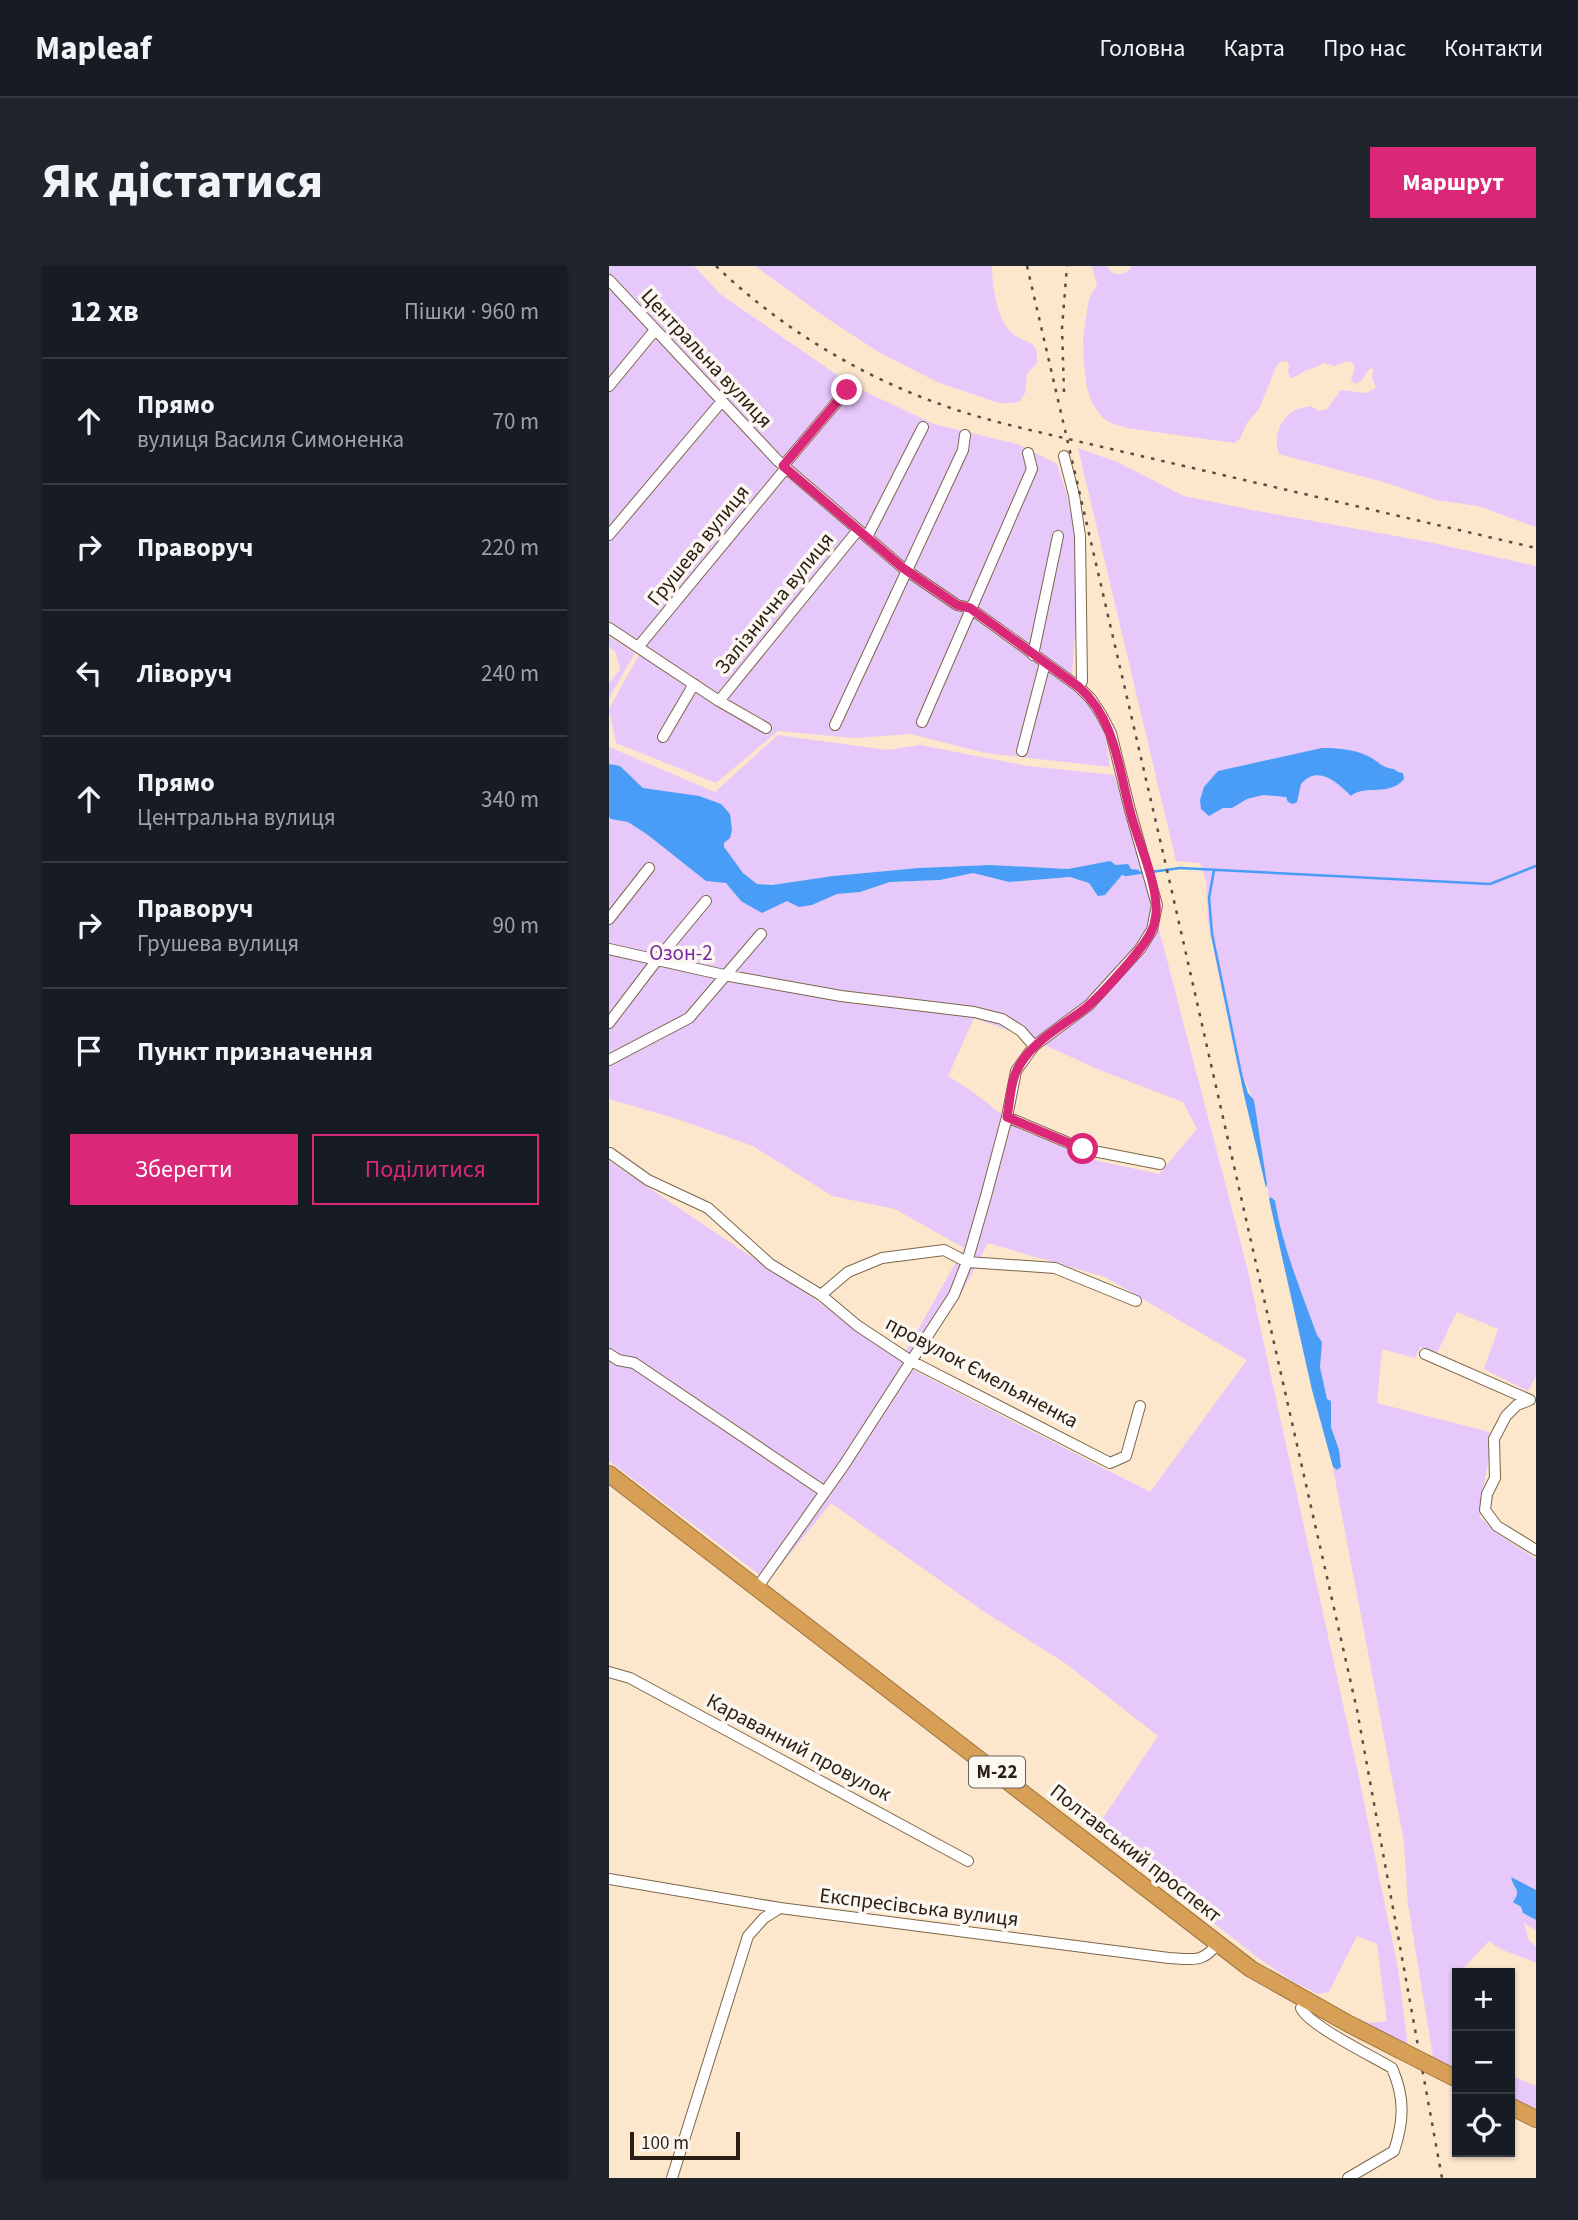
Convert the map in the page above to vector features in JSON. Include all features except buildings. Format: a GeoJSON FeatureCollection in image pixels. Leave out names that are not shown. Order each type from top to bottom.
{"type":"FeatureCollection","features":[{"type":"Feature","properties":{"kind":"highway","name":"Полтавський проспект"},"geometry":{"type":"LineString","coordinates":[[609,1474],[1251,1969],[1306,2001],[1452,2076]]}},
{"type":"Feature","properties":{"kind":"highway"},"geometry":{"type":"LineString","coordinates":[[1515,2108],[1536,2119]]}},
{"type":"Feature","properties":{"kind":"street","name":"Центральна вулиця"},"geometry":{"type":"LineString","coordinates":[[609,280],[785,467],[908,571],[957,605],[970,608],[1079,687],[1101,714],[1111,733],[1129,810],[1157,905],[1152,930],[1140,949],[1089,1005],[1034,1046]]}},
{"type":"Feature","properties":{"kind":"street"},"geometry":{"type":"LineString","coordinates":[[609,386],[655,330]]}},
{"type":"Feature","properties":{"kind":"street","name":"Грушева вулиця"},"geometry":{"type":"LineString","coordinates":[[639,646],[847,390]]}},
{"type":"Feature","properties":{"kind":"street"},"geometry":{"type":"LineString","coordinates":[[609,535],[722,401]]}},
{"type":"Feature","properties":{"kind":"street","name":"Залізнична вулиця"},"geometry":{"type":"LineString","coordinates":[[719,701],[863,534],[923,427]]}},
{"type":"Feature","properties":{"kind":"street"},"geometry":{"type":"LineString","coordinates":[[835,724],[963,450],[965,435]]}},
{"type":"Feature","properties":{"kind":"street"},"geometry":{"type":"LineString","coordinates":[[922,722],[1032,469],[1028,453]]}},
{"type":"Feature","properties":{"kind":"street"},"geometry":{"type":"LineString","coordinates":[[1064,456],[1074,495],[1080,536],[1082,681],[1079,687]]}},
{"type":"Feature","properties":{"kind":"street"},"geometry":{"type":"LineString","coordinates":[[1033,654],[1058,536]]}},
{"type":"Feature","properties":{"kind":"street"},"geometry":{"type":"LineString","coordinates":[[609,628],[719,701],[766,728]]}},
{"type":"Feature","properties":{"kind":"street"},"geometry":{"type":"LineString","coordinates":[[1022,751],[1045,663]]}},
{"type":"Feature","properties":{"kind":"street"},"geometry":{"type":"LineString","coordinates":[[663,737],[694,684]]}},
{"type":"Feature","properties":{"kind":"street"},"geometry":{"type":"LineString","coordinates":[[609,919],[649,868]]}},
{"type":"Feature","properties":{"kind":"street"},"geometry":{"type":"LineString","coordinates":[[609,1023],[706,901]]}},
{"type":"Feature","properties":{"kind":"street"},"geometry":{"type":"LineString","coordinates":[[609,1060],[689,1018],[761,934]]}},
{"type":"Feature","properties":{"kind":"street"},"geometry":{"type":"LineString","coordinates":[[609,949],[724,975],[841,996],[974,1012],[1002,1019],[1021,1031],[1034,1046],[1016,1071],[1007,1117],[967,1262],[954,1295],[825,1492],[757,1588]]}},
{"type":"Feature","properties":{"kind":"street"},"geometry":{"type":"LineString","coordinates":[[1007,1117],[1083,1149],[1160,1164]]}},
{"type":"Feature","properties":{"kind":"street","name":"провулок Ємельяненка"},"geometry":{"type":"LineString","coordinates":[[610,1153],[648,1180],[708,1208],[770,1264],[821,1295],[857,1326],[911,1361],[1110,1463],[1126,1456],[1140,1406]]}},
{"type":"Feature","properties":{"kind":"street"},"geometry":{"type":"LineString","coordinates":[[821,1295],[848,1272],[882,1258],[944,1250],[967,1262],[1055,1268],[1136,1301]]}},
{"type":"Feature","properties":{"kind":"street"},"geometry":{"type":"LineString","coordinates":[[609,1354],[618,1360],[634,1363],[825,1492]]}},
{"type":"Feature","properties":{"kind":"street"},"geometry":{"type":"LineString","coordinates":[[1425,1354],[1533,1401]]}},
{"type":"Feature","properties":{"kind":"street"},"geometry":{"type":"LineString","coordinates":[[1533,1401],[1517,1405],[1506,1416],[1494,1439],[1495,1478],[1487,1494],[1485,1510],[1497,1526],[1536,1550]]}},
{"type":"Feature","properties":{"kind":"street","name":"Караванний провулок"},"geometry":{"type":"LineString","coordinates":[[609,1672],[630,1678],[968,1861]]}},
{"type":"Feature","properties":{"kind":"street","name":"Експресівська вулиця"},"geometry":{"type":"LineString","coordinates":[[609,1879],[780,1908],[1169,1958],[1200,1959],[1209,1955],[1218,1943]]}},
{"type":"Feature","properties":{"kind":"street"},"geometry":{"type":"LineString","coordinates":[[672,2178],[748,1936],[764,1918],[780,1908]]}},
{"type":"Feature","properties":{"kind":"street"},"geometry":{"type":"LineString","coordinates":[[1306,2001],[1301,2008],[1303,2013],[1322,2028],[1392,2068],[1397,2078],[1403,2108],[1400,2133],[1394,2151],[1348,2178]]}},
{"type":"Feature","properties":{"kind":"green space"},"geometry":{"type":"Polygon","coordinates":[[[609,266],[694,266],[720,294],[853,386],[934,424],[1017,444],[1057,464],[1074,528],[1078,589],[1072,676],[1101,725],[1106,738],[1110,767],[985,753],[911,734],[854,738],[778,731],[716,783],[616,743],[609,709],[640,653],[609,632],[609,266]]]}},
{"type":"Feature","properties":{"kind":"green space"},"geometry":{"type":"Polygon","coordinates":[[[755,266],[992,266],[994,292],[1003,320],[1012,333],[1031,343],[1036,349],[1037,363],[1027,374],[1025,393],[1020,401],[999,403],[937,382],[880,353],[755,266]]]}},
{"type":"Feature","properties":{"kind":"green space"},"geometry":{"type":"Polygon","coordinates":[[[1092,266],[1107,266],[1119,274],[1132,266],[1536,266],[1536,527],[1478,506],[1436,500],[1387,483],[1279,454],[1277,436],[1281,424],[1289,414],[1311,406],[1319,411],[1327,409],[1341,390],[1366,393],[1376,388],[1372,378],[1373,368],[1355,384],[1351,380],[1355,368],[1352,362],[1346,361],[1335,366],[1323,363],[1291,378],[1287,361],[1280,362],[1259,409],[1247,423],[1240,439],[1234,443],[1127,428],[1111,423],[1102,417],[1092,403],[1084,366],[1083,339],[1089,298],[1097,285],[1092,266]]]}},
{"type":"Feature","properties":{"kind":"green space"},"geometry":{"type":"Polygon","coordinates":[[[1078,448],[1117,462],[1184,496],[1429,542],[1536,566],[1536,1376],[1528,1391],[1484,1369],[1498,1329],[1457,1312],[1437,1353],[1420,1347],[1415,1358],[1382,1349],[1377,1403],[1489,1432],[1490,1453],[1480,1517],[1495,1532],[1536,1559],[1536,1890],[1512,1878],[1511,1880],[1518,1893],[1517,1905],[1523,1913],[1536,1920],[1536,1930],[1524,1923],[1528,1939],[1536,1947],[1536,1963],[1489,1941],[1464,1968],[1452,1968],[1452,2066],[1433,2057],[1408,1904],[1404,1842],[1333,1468],[1337,1470],[1339,1450],[1331,1427],[1331,1402],[1327,1399],[1320,1367],[1322,1342],[1293,1269],[1275,1202],[1271,1197],[1269,1199],[1254,1100],[1239,1073],[1208,922],[1206,880],[1200,863],[1176,861],[1078,448]]]}},
{"type":"Feature","properties":{"kind":"green space"},"geometry":{"type":"Polygon","coordinates":[[[609,636],[635,653],[609,698],[609,683],[620,670],[616,653],[609,646],[609,636]]]}},
{"type":"Feature","properties":{"kind":"green space","name":"Озон-2"},"geometry":{"type":"Polygon","coordinates":[[[778,735],[887,750],[920,745],[1028,766],[1114,775],[1148,887],[1247,1267],[1357,1768],[1398,1969],[1408,2047],[1329,2008],[1370,2023],[1387,2021],[1377,1944],[1357,1936],[1329,1992],[1318,1994],[1290,1980],[1257,1957],[1095,1830],[1158,1736],[1065,1663],[983,1611],[831,1503],[768,1581],[609,1461],[609,1161],[902,1358],[964,1248],[895,1209],[832,1196],[753,1146],[609,1099],[609,817],[628,822],[726,883],[741,901],[787,901],[812,905],[837,894],[860,892],[891,882],[940,880],[973,873],[1009,882],[1070,877],[1089,883],[1105,895],[1122,875],[1139,873],[1084,866],[1068,869],[990,865],[918,868],[772,885],[757,884],[743,873],[728,855],[724,843],[675,794],[643,788],[620,766],[609,764],[609,747],[715,792],[778,735]],[[974,1018],[948,1076],[1022,1130],[1094,1160],[1159,1174],[1197,1129],[1183,1102],[1102,1071],[1022,1035],[974,1018]],[[988,1243],[960,1296],[913,1370],[1150,1492],[1247,1360],[1105,1277],[988,1243]]]}},
{"type":"Feature","properties":{"kind":"green space"},"geometry":{"type":"Polygon","coordinates":[[[1515,2077],[1536,2086],[1536,2109],[1515,2098],[1515,2077]]]}},
{"type":"Feature","properties":{"kind":"water"},"geometry":{"type":"Polygon","coordinates":[[[1322,748],[1345,749],[1362,754],[1403,773],[1404,779],[1391,788],[1363,791],[1351,796],[1328,778],[1314,776],[1301,784],[1297,802],[1293,804],[1288,802],[1286,797],[1263,795],[1247,799],[1232,808],[1223,808],[1209,816],[1201,809],[1200,800],[1204,787],[1218,771],[1322,748]]]}},
{"type":"Feature","properties":{"kind":"water"},"geometry":{"type":"Polygon","coordinates":[[[609,764],[620,766],[643,788],[699,796],[721,804],[730,814],[732,830],[724,847],[743,873],[757,884],[772,885],[918,868],[990,865],[1068,869],[1110,861],[1116,865],[1128,864],[1131,869],[1139,870],[1140,873],[1122,875],[1105,895],[1098,896],[1089,883],[1070,877],[1009,882],[973,873],[940,880],[890,882],[860,892],[837,894],[812,905],[799,907],[787,901],[762,913],[741,901],[726,883],[706,881],[648,835],[628,822],[611,819],[609,764]]]}},
{"type":"Feature","properties":{"kind":"water"},"geometry":{"type":"Polygon","coordinates":[[[1243,1077],[1248,1093],[1254,1100],[1266,1188],[1241,1081],[1243,1077]]]}},
{"type":"Feature","properties":{"kind":"water"},"geometry":{"type":"Polygon","coordinates":[[[1271,1197],[1275,1201],[1299,1286],[1322,1342],[1320,1367],[1327,1399],[1331,1401],[1331,1427],[1339,1450],[1341,1467],[1337,1470],[1333,1467],[1312,1390],[1269,1199],[1271,1197]]]}},
{"type":"Feature","properties":{"kind":"water"},"geometry":{"type":"Polygon","coordinates":[[[1511,1877],[1536,1890],[1536,1920],[1523,1913],[1521,1907],[1513,1902],[1517,1892],[1511,1877]]]}},
{"type":"Feature","properties":{"kind":"waterway"},"geometry":{"type":"LineString","coordinates":[[1151,872],[1180,868],[1490,884],[1536,866]]}},
{"type":"Feature","properties":{"kind":"waterway"},"geometry":{"type":"LineString","coordinates":[[1214,870],[1209,898],[1212,934],[1242,1079]]}},
{"type":"Feature","properties":{"kind":"waterway"},"geometry":{"type":"LineString","coordinates":[[1125,875],[1145,872]]}},
{"type":"Feature","properties":{"kind":"railway"},"geometry":{"type":"LineString","coordinates":[[716,266],[765,309],[848,363],[877,378],[951,408],[1037,432],[1536,548]]}},
{"type":"Feature","properties":{"kind":"railway"},"geometry":{"type":"LineString","coordinates":[[1027,266],[1357,1710],[1442,2178]]}},
{"type":"Feature","properties":{"kind":"railway"},"geometry":{"type":"LineString","coordinates":[[1064,392],[1062,328],[1067,266]]}},
{"type":"Feature","properties":{"kind":"route"},"geometry":{"type":"LineString","coordinates":[[847,390],[783,466],[903,568],[957,605],[970,608],[1079,687],[1091,699],[1111,733],[1129,810],[1157,905],[1152,930],[1140,949],[1089,1005],[1034,1046],[1016,1071],[1007,1117],[1083,1149]]}}]}
